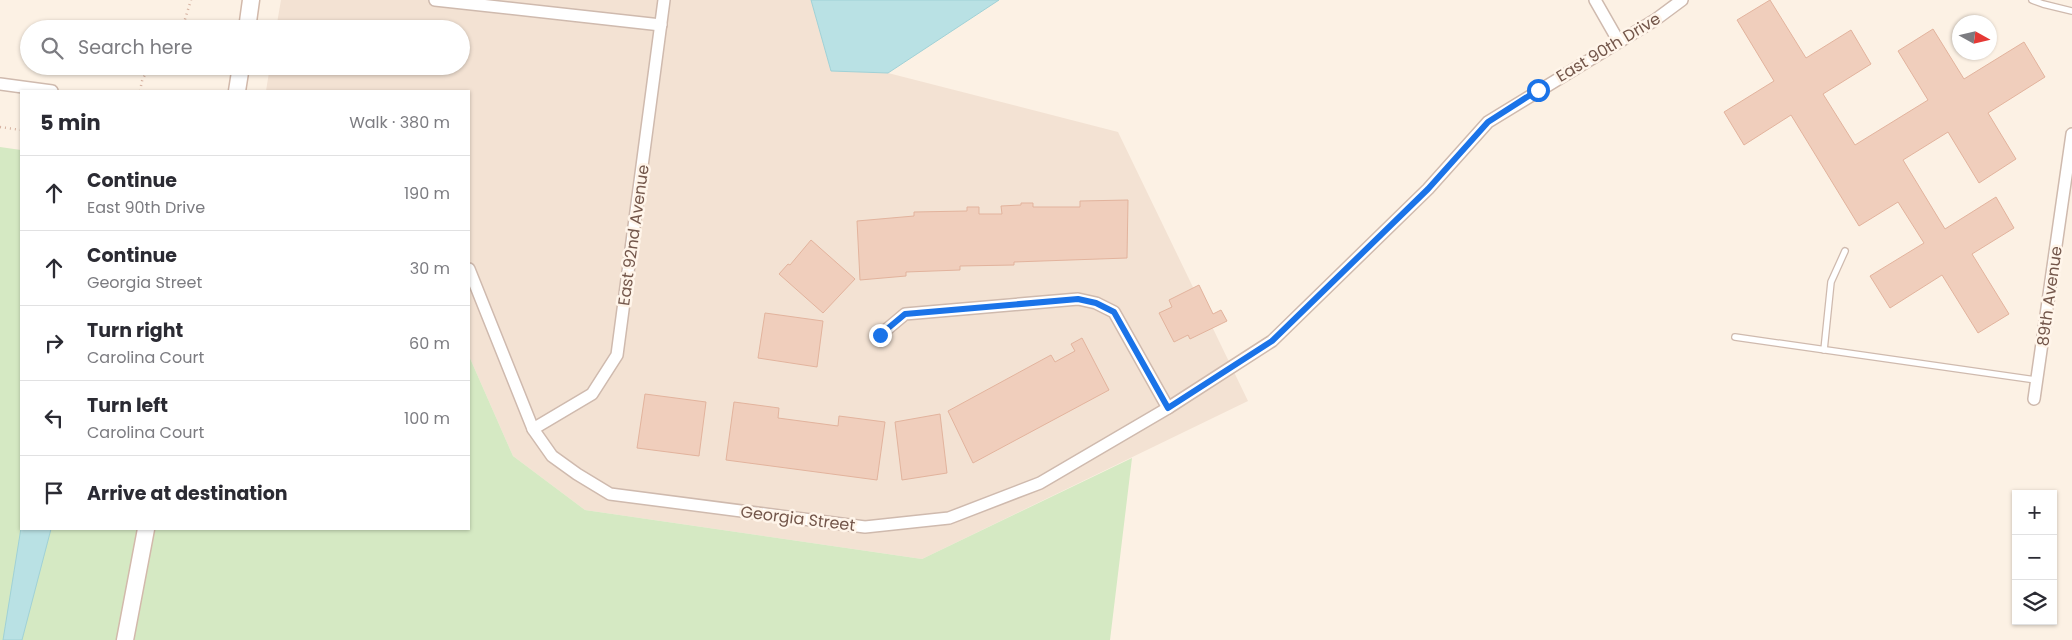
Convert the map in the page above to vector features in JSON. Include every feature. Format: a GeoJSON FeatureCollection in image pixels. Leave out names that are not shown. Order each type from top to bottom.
{"type":"FeatureCollection","features":[{"type":"Feature","properties":{"kind":"street"},"geometry":{"type":"LineString","coordinates":[[248,20],[251,0]]}},
{"type":"Feature","properties":{"kind":"street"},"geometry":{"type":"LineString","coordinates":[[435,0],[661,24]]}},
{"type":"Feature","properties":{"kind":"street","name":"East 92nd Avenue"},"geometry":{"type":"LineString","coordinates":[[532,429],[592,394],[617,355],[664,0]]}},
{"type":"Feature","properties":{"kind":"street"},"geometry":{"type":"LineString","coordinates":[[1595,0],[1619,42]]}},
{"type":"Feature","properties":{"kind":"street","name":"East 90th Drive"},"geometry":{"type":"LineString","coordinates":[[1224,372],[1272,341],[1316,300],[1428,189],[1488,122],[1655,20],[1682,0]]}},
{"type":"Feature","properties":{"kind":"street"},"geometry":{"type":"LineString","coordinates":[[237,90],[240,75]]}},
{"type":"Feature","properties":{"kind":"street"},"geometry":{"type":"LineString","coordinates":[[0,84],[45,90]]}},
{"type":"Feature","properties":{"kind":"street","name":"89th Avenue"},"geometry":{"type":"LineString","coordinates":[[2034,399],[2072,134]]}},
{"type":"Feature","properties":{"kind":"street","name":"Georgia Street"},"geometry":{"type":"LineString","coordinates":[[470,272],[532,429],[552,456],[610,494],[865,527],[949,518],[1040,483],[1168,408],[1224,372]]}},
{"type":"Feature","properties":{"kind":"street"},"geometry":{"type":"LineString","coordinates":[[880,335],[905,314],[1078,299],[1096,303],[1114,312],[1168,408]]}},
{"type":"Feature","properties":{"kind":"street"},"geometry":{"type":"LineString","coordinates":[[125,640],[146,530]]}},
{"type":"Feature","properties":{"kind":"lane"},"geometry":{"type":"LineString","coordinates":[[2032,0],[2072,10]]}},
{"type":"Feature","properties":{"kind":"lane"},"geometry":{"type":"LineString","coordinates":[[1824,350],[1831,282],[1845,252]]}},
{"type":"Feature","properties":{"kind":"lane"},"geometry":{"type":"LineString","coordinates":[[1735,337],[2036,380]]}},
{"type":"Feature","properties":{"kind":"path"},"geometry":{"type":"LineString","coordinates":[[185,20],[191,0]]}},
{"type":"Feature","properties":{"kind":"path"},"geometry":{"type":"LineString","coordinates":[[140,90],[145,75]]}},
{"type":"Feature","properties":{"kind":"path"},"geometry":{"type":"LineString","coordinates":[[0,127],[20,130]]}},
{"type":"Feature","properties":{"kind":"shaded area"},"geometry":{"type":"Polygon","coordinates":[[[281,0],[811,0],[831,71],[888,73],[1118,132],[1248,401],[922,559],[585,510],[513,456],[470,358],[470,90],[266,90],[269,75],[470,75],[470,20],[278,20],[281,0]]]}},
{"type":"Feature","properties":{"kind":"green space"},"geometry":{"type":"Polygon","coordinates":[[[0,147],[20,150],[20,530],[470,530],[470,358],[513,456],[585,510],[922,559],[1132,458],[1110,640],[0,640],[0,147]]]}},
{"type":"Feature","properties":{"kind":"water"},"geometry":{"type":"Polygon","coordinates":[[[811,0],[999,0],[888,73],[831,71],[811,0]]]}},
{"type":"Feature","properties":{"kind":"water"},"geometry":{"type":"Polygon","coordinates":[[[21,530],[51,530],[22,640],[3,640],[21,530]]]}},
{"type":"Feature","properties":{"kind":"building"},"geometry":{"type":"Polygon","coordinates":[[[1770,0],[1806,58],[1851,30],[1871,64],[1823,94],[1855,145],[1928,100],[1898,51],[1933,29],[1964,79],[2024,42],[2045,77],[1988,113],[2016,159],[1979,183],[1948,132],[1903,160],[1945,229],[1996,197],[2014,228],[1972,254],[2009,314],[1978,333],[1942,275],[1890,308],[1870,276],[1924,243],[1898,202],[1859,226],[1791,115],[1744,145],[1724,112],[1774,81],[1737,20],[1770,0]]]}},
{"type":"Feature","properties":{"kind":"building"},"geometry":{"type":"Polygon","coordinates":[[[1128,200],[1127,258],[1014,262],[1014,265],[960,266],[960,270],[906,272],[906,276],[860,280],[857,221],[914,216],[914,212],[967,211],[967,207],[979,207],[979,214],[1002,214],[1001,206],[1021,205],[1021,203],[1033,203],[1033,207],[1080,207],[1080,201],[1128,200]]]}},
{"type":"Feature","properties":{"kind":"building"},"geometry":{"type":"Polygon","coordinates":[[[811,240],[855,279],[823,313],[779,274],[788,264],[790,265],[811,240]]]}},
{"type":"Feature","properties":{"kind":"building"},"geometry":{"type":"Polygon","coordinates":[[[1199,285],[1213,314],[1221,310],[1227,321],[1190,339],[1188,335],[1174,342],[1159,313],[1172,307],[1169,300],[1199,285]]]}},
{"type":"Feature","properties":{"kind":"building"},"geometry":{"type":"Polygon","coordinates":[[[765,313],[823,321],[817,367],[758,358],[765,313]]]}},
{"type":"Feature","properties":{"kind":"building"},"geometry":{"type":"Polygon","coordinates":[[[1082,338],[1109,390],[973,463],[948,411],[1051,355],[1055,362],[1075,351],[1071,344],[1082,338]]]}},
{"type":"Feature","properties":{"kind":"building"},"geometry":{"type":"Polygon","coordinates":[[[645,394],[706,402],[699,456],[637,448],[645,394]]]}},
{"type":"Feature","properties":{"kind":"building"},"geometry":{"type":"Polygon","coordinates":[[[734,402],[779,408],[778,418],[838,426],[839,416],[885,422],[877,480],[726,460],[734,402]]]}},
{"type":"Feature","properties":{"kind":"building"},"geometry":{"type":"Polygon","coordinates":[[[940,414],[947,473],[902,480],[895,422],[940,414]]]}},
{"type":"Feature","properties":{"kind":"route"},"geometry":{"type":"LineString","coordinates":[[880,335],[905,314],[1078,299],[1096,303],[1114,312],[1168,408],[1272,341],[1428,189],[1488,122],[1538,90]]}}]}
